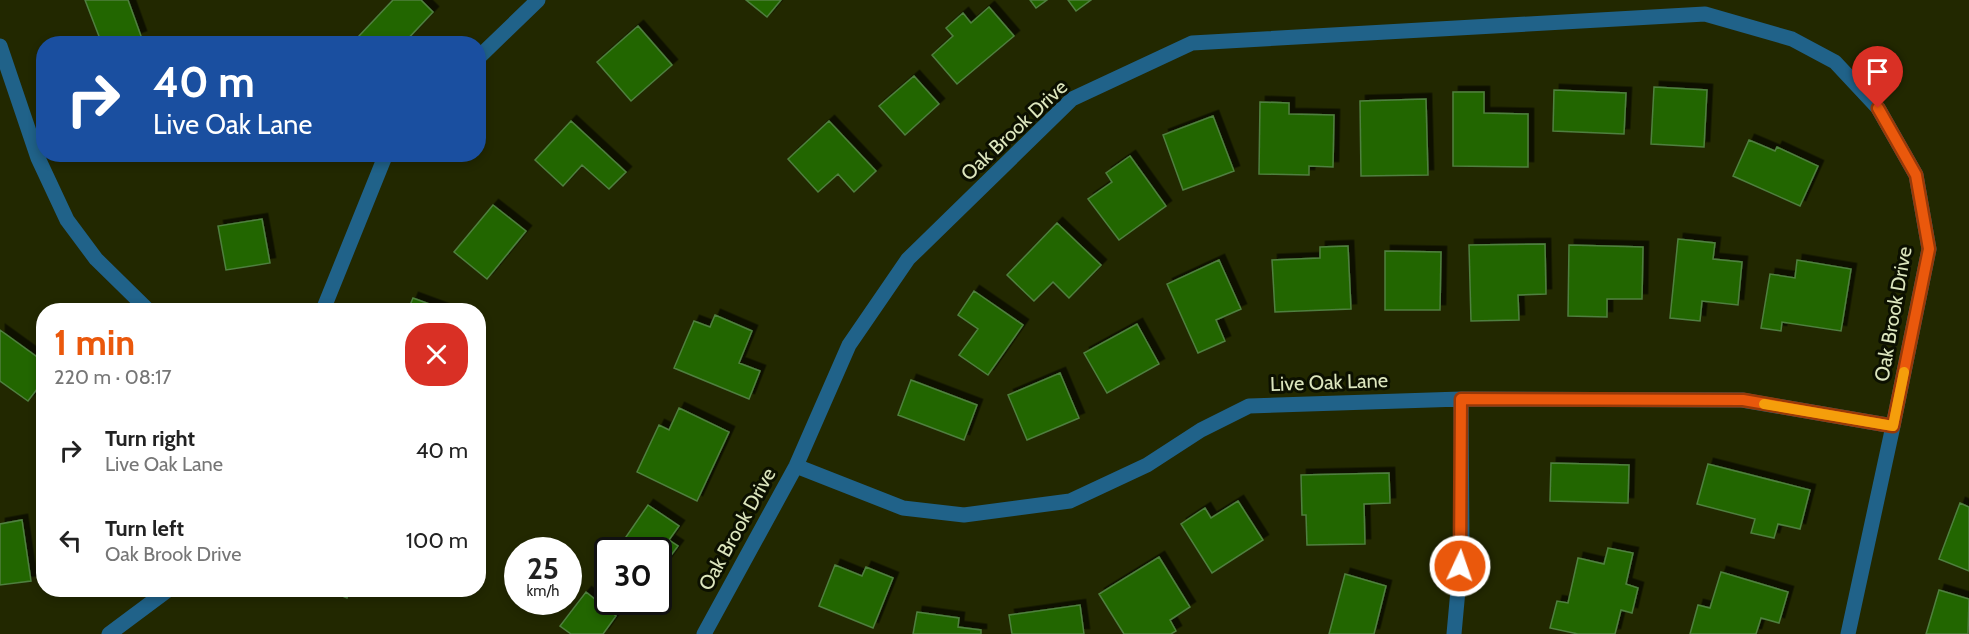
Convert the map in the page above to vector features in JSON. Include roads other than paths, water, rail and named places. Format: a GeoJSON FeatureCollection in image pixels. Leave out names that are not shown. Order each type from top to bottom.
{"type":"FeatureCollection","features":[{"type":"Feature","properties":{"kind":"street"},"geometry":{"type":"LineString","coordinates":[[486,50],[538,0]]}},
{"type":"Feature","properties":{"kind":"street","name":"Oak Brook Drive"},"geometry":{"type":"LineString","coordinates":[[704,634],[796,466],[849,345],[908,259],[1072,99],[1192,43],[1705,14],[1792,39],[1835,62],[1878,108],[1916,175],[1929,249],[1848,634]]}},
{"type":"Feature","properties":{"kind":"street"},"geometry":{"type":"LineString","coordinates":[[0,46],[36,153]]}},
{"type":"Feature","properties":{"kind":"street"},"geometry":{"type":"LineString","coordinates":[[39,162],[67,220],[96,259],[141,303]]}},
{"type":"Feature","properties":{"kind":"street"},"geometry":{"type":"LineString","coordinates":[[326,303],[383,162]]}},
{"type":"Feature","properties":{"kind":"street"},"geometry":{"type":"LineString","coordinates":[[1454,634],[1462,546],[1461,399]]}},
{"type":"Feature","properties":{"kind":"street","name":"Live Oak Lane"},"geometry":{"type":"LineString","coordinates":[[796,466],[903,508],[964,515],[1070,501],[1147,465],[1201,430],[1249,406],[1461,399],[1743,400],[1893,426]]}},
{"type":"Feature","properties":{"kind":"street"},"geometry":{"type":"LineString","coordinates":[[109,634],[159,597]]}}]}
